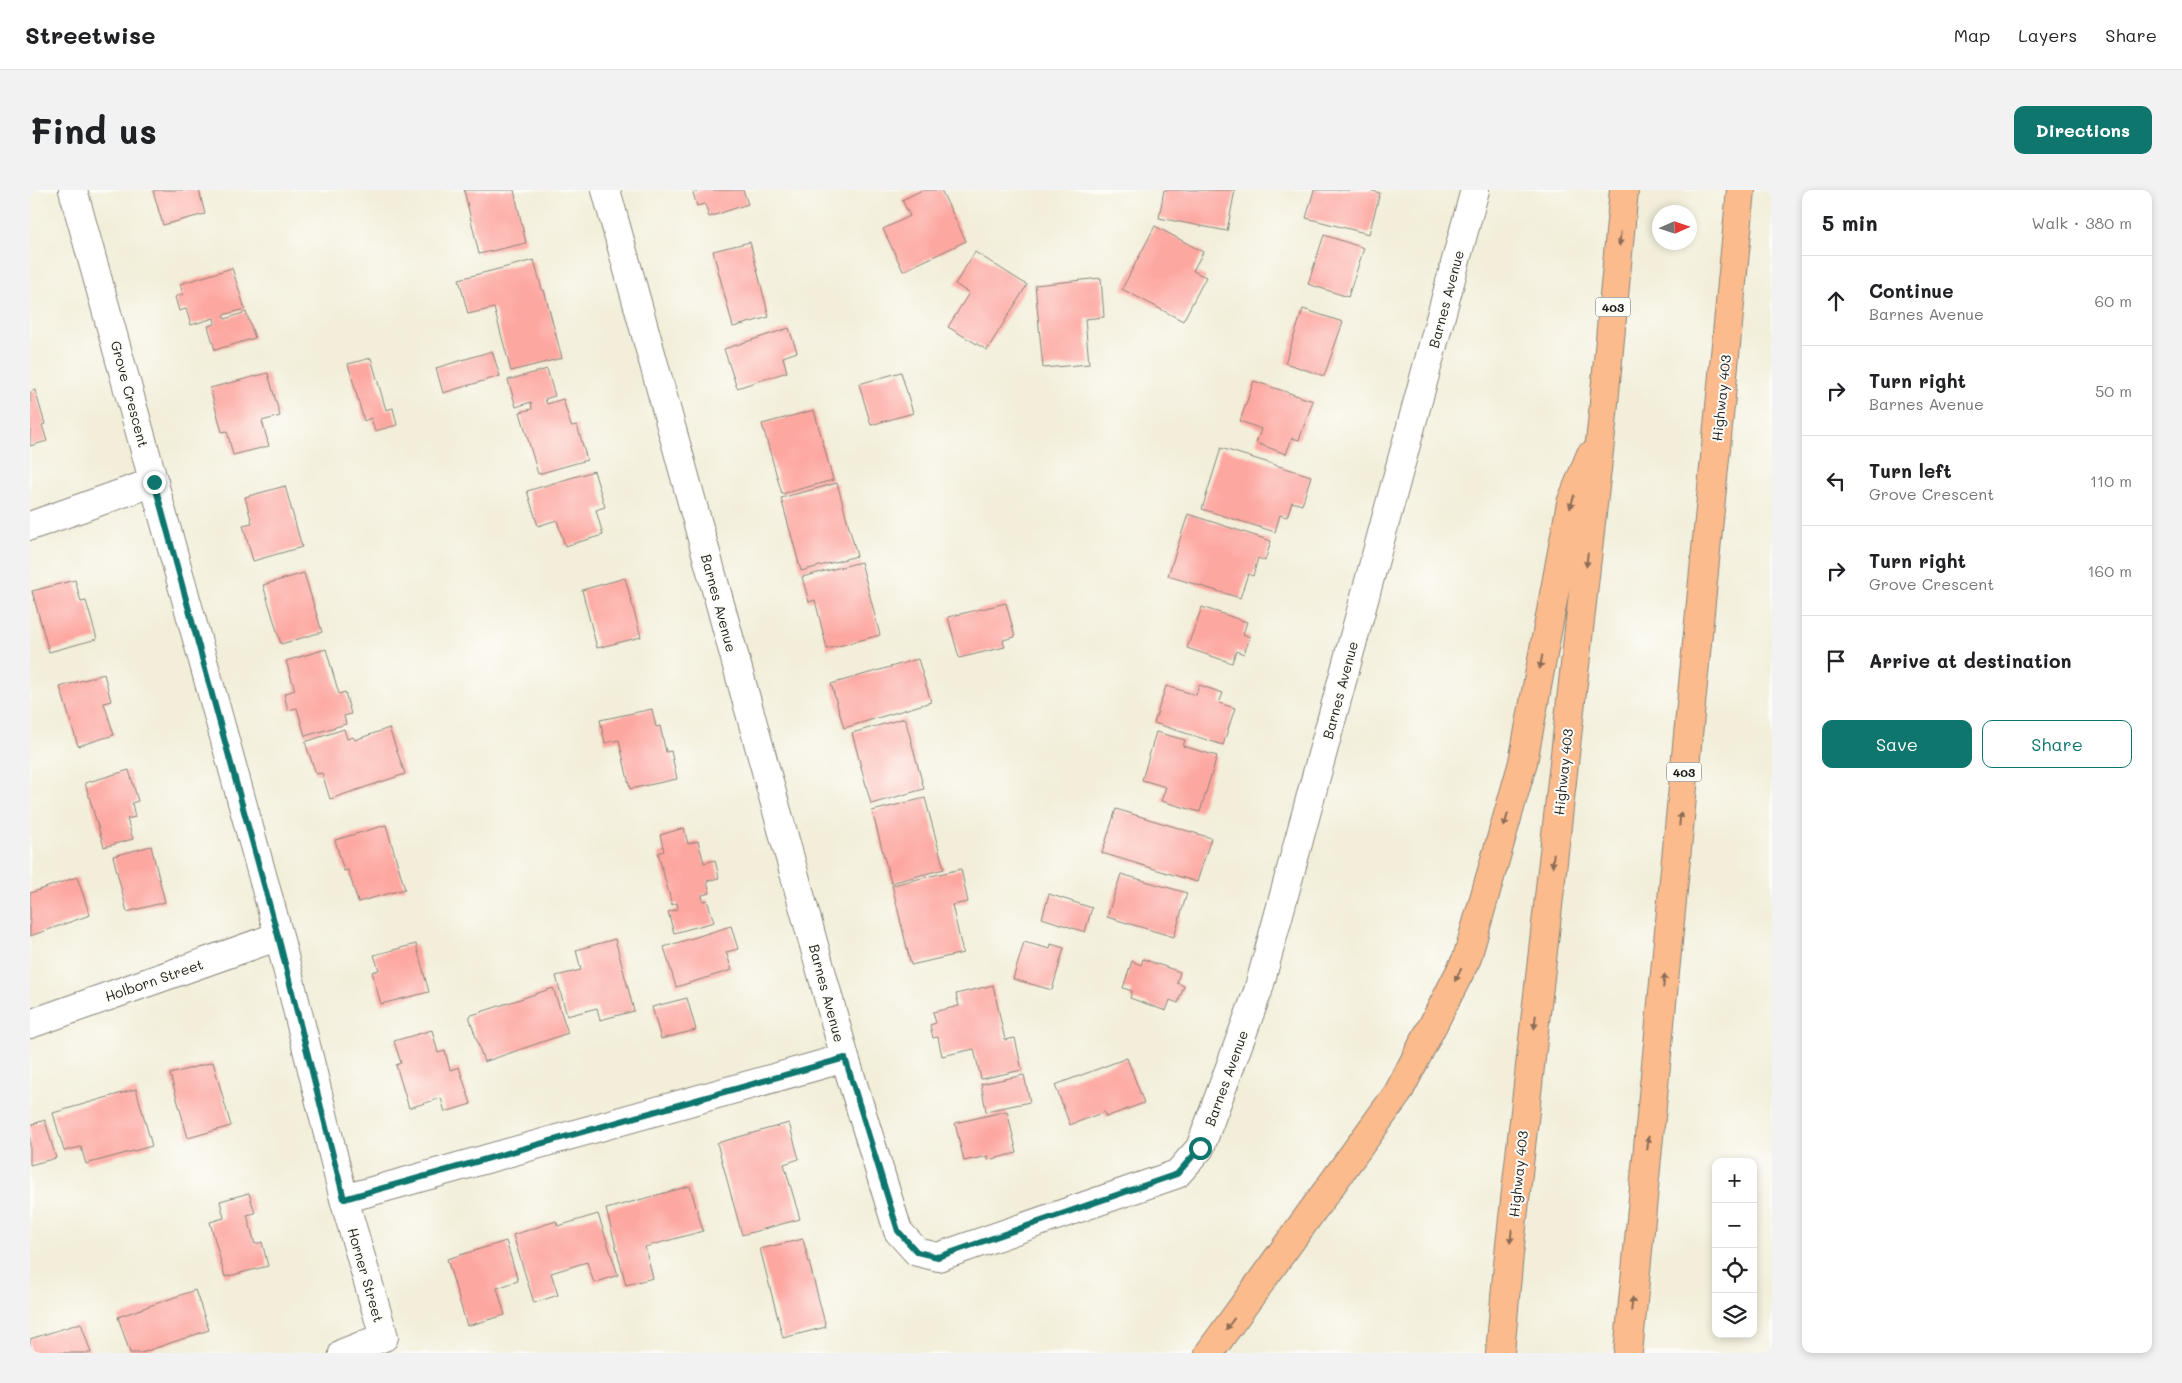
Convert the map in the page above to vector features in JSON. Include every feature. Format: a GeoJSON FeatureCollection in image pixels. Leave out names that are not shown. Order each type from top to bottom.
{"type":"FeatureCollection","features":[{"type":"Feature","properties":{"kind":"highway","name":"Highway 403"},"geometry":{"type":"LineString","coordinates":[[1500,1353],[1511,1234],[1602,424],[1624,190]]}},
{"type":"Feature","properties":{"kind":"highway","name":"Highway 403"},"geometry":{"type":"LineString","coordinates":[[1628,1353],[1741,190]]}},
{"type":"Feature","properties":{"kind":"highway"},"geometry":{"type":"LineString","coordinates":[[1209,1353],[1398,1093],[1467,958],[1522,762],[1571,503],[1602,424]]}},
{"type":"Feature","properties":{"kind":"street","name":"Grove Crescent"},"geometry":{"type":"LineString","coordinates":[[73,190],[278,936],[344,1199]]}},
{"type":"Feature","properties":{"kind":"street","name":"Barnes Avenue"},"geometry":{"type":"LineString","coordinates":[[606,190],[845,1058],[898,1231],[917,1252],[938,1257],[1177,1174],[1200,1148],[1258,990],[1475,190]]}},
{"type":"Feature","properties":{"kind":"street"},"geometry":{"type":"LineString","coordinates":[[30,526],[154,482]]}},
{"type":"Feature","properties":{"kind":"street","name":"Holborn Street"},"geometry":{"type":"LineString","coordinates":[[30,1024],[278,936]]}},
{"type":"Feature","properties":{"kind":"street"},"geometry":{"type":"LineString","coordinates":[[344,1199],[845,1058]]}},
{"type":"Feature","properties":{"kind":"street","name":"Horner Street"},"geometry":{"type":"LineString","coordinates":[[343,1353],[384,1337],[344,1199]]}},
{"type":"Feature","properties":{"kind":"building"},"geometry":{"type":"Polygon","coordinates":[[[199,190],[205,214],[163,225],[153,191],[199,190]]]}},
{"type":"Feature","properties":{"kind":"building"},"geometry":{"type":"Polygon","coordinates":[[[464,190],[514,190],[526,243],[479,254],[464,190]]]}},
{"type":"Feature","properties":{"kind":"building"},"geometry":{"type":"Polygon","coordinates":[[[702,190],[743,190],[748,204],[709,217],[705,204],[697,206],[693,193],[702,190]]]}},
{"type":"Feature","properties":{"kind":"building"},"geometry":{"type":"Polygon","coordinates":[[[922,190],[941,190],[966,241],[903,271],[883,229],[910,216],[902,200],[922,190]]]}},
{"type":"Feature","properties":{"kind":"building"},"geometry":{"type":"Polygon","coordinates":[[[1164,190],[1235,190],[1227,231],[1159,218],[1164,190]]]}},
{"type":"Feature","properties":{"kind":"building"},"geometry":{"type":"Polygon","coordinates":[[[1314,190],[1369,190],[1380,193],[1369,234],[1306,218],[1314,190]]]}},
{"type":"Feature","properties":{"kind":"building"},"geometry":{"type":"Polygon","coordinates":[[[1155,226],[1203,252],[1193,271],[1206,277],[1183,321],[1122,289],[1155,226]]]}},
{"type":"Feature","properties":{"kind":"building"},"geometry":{"type":"Polygon","coordinates":[[[1324,235],[1364,248],[1348,297],[1308,284],[1324,235]]]}},
{"type":"Feature","properties":{"kind":"building"},"geometry":{"type":"Polygon","coordinates":[[[750,242],[769,317],[733,327],[713,251],[750,242]]]}},
{"type":"Feature","properties":{"kind":"building"},"geometry":{"type":"Polygon","coordinates":[[[975,252],[1027,285],[987,350],[948,327],[969,293],[955,284],[975,252]]]}},
{"type":"Feature","properties":{"kind":"building"},"geometry":{"type":"Polygon","coordinates":[[[534,260],[562,358],[511,371],[494,308],[468,314],[459,279],[534,260]]]}},
{"type":"Feature","properties":{"kind":"building"},"geometry":{"type":"Polygon","coordinates":[[[232,268],[245,309],[223,315],[225,319],[246,312],[255,338],[215,350],[208,326],[215,324],[214,318],[191,325],[186,309],[179,311],[175,297],[183,294],[180,284],[232,268]]]}},
{"type":"Feature","properties":{"kind":"building"},"geometry":{"type":"Polygon","coordinates":[[[1101,278],[1104,317],[1085,319],[1089,364],[1043,368],[1035,285],[1101,278]]]}},
{"type":"Feature","properties":{"kind":"building"},"geometry":{"type":"Polygon","coordinates":[[[1303,309],[1343,322],[1324,376],[1285,363],[1303,309]]]}},
{"type":"Feature","properties":{"kind":"building"},"geometry":{"type":"Polygon","coordinates":[[[789,328],[797,352],[783,357],[787,372],[737,388],[724,349],[789,328]]]}},
{"type":"Feature","properties":{"kind":"building"},"geometry":{"type":"Polygon","coordinates":[[[492,351],[500,376],[443,393],[436,368],[492,351]]]}},
{"type":"Feature","properties":{"kind":"building"},"geometry":{"type":"Polygon","coordinates":[[[371,358],[386,410],[393,408],[397,425],[375,431],[371,418],[364,421],[348,364],[371,358]]]}},
{"type":"Feature","properties":{"kind":"building"},"geometry":{"type":"Polygon","coordinates":[[[547,369],[555,396],[545,399],[547,404],[563,399],[571,426],[577,425],[587,460],[538,474],[520,412],[532,409],[531,402],[516,407],[508,380],[547,369]]]}},
{"type":"Feature","properties":{"kind":"building"},"geometry":{"type":"Polygon","coordinates":[[[901,372],[913,413],[871,425],[859,384],[901,372]]]}},
{"type":"Feature","properties":{"kind":"building"},"geometry":{"type":"Polygon","coordinates":[[[268,373],[280,416],[262,421],[269,446],[233,455],[227,431],[222,432],[210,388],[268,373]]]}},
{"type":"Feature","properties":{"kind":"building"},"geometry":{"type":"Polygon","coordinates":[[[1254,381],[1313,401],[1299,440],[1292,438],[1286,454],[1256,443],[1261,429],[1240,421],[1254,381]]]}},
{"type":"Feature","properties":{"kind":"building"},"geometry":{"type":"Polygon","coordinates":[[[35,390],[45,424],[42,425],[47,441],[30,446],[30,392],[35,390]]]}},
{"type":"Feature","properties":{"kind":"building"},"geometry":{"type":"Polygon","coordinates":[[[814,410],[833,480],[782,494],[762,424],[814,410]]]}},
{"type":"Feature","properties":{"kind":"building"},"geometry":{"type":"Polygon","coordinates":[[[1221,448],[1311,476],[1302,505],[1292,502],[1287,517],[1280,515],[1275,532],[1202,509],[1221,448]]]}},
{"type":"Feature","properties":{"kind":"building"},"geometry":{"type":"Polygon","coordinates":[[[594,471],[605,507],[596,510],[603,535],[565,546],[557,520],[538,526],[527,491],[594,471]]]}},
{"type":"Feature","properties":{"kind":"building"},"geometry":{"type":"Polygon","coordinates":[[[837,483],[857,556],[801,571],[781,498],[837,483]]]}},
{"type":"Feature","properties":{"kind":"building"},"geometry":{"type":"Polygon","coordinates":[[[285,486],[302,547],[253,561],[243,525],[252,523],[245,497],[285,486]]]}},
{"type":"Feature","properties":{"kind":"building"},"geometry":{"type":"Polygon","coordinates":[[[1188,514],[1271,541],[1265,561],[1258,558],[1253,576],[1248,574],[1240,598],[1168,576],[1188,514]]]}},
{"type":"Feature","properties":{"kind":"building"},"geometry":{"type":"Polygon","coordinates":[[[861,562],[880,635],[827,649],[815,600],[809,602],[802,577],[861,562]]]}},
{"type":"Feature","properties":{"kind":"building"},"geometry":{"type":"Polygon","coordinates":[[[304,573],[322,632],[281,644],[263,585],[304,573]]]}},
{"type":"Feature","properties":{"kind":"building"},"geometry":{"type":"Polygon","coordinates":[[[625,578],[641,637],[597,648],[582,590],[625,578]]]}},
{"type":"Feature","properties":{"kind":"building"},"geometry":{"type":"Polygon","coordinates":[[[75,580],[81,602],[86,601],[97,639],[49,652],[32,591],[75,580]]]}},
{"type":"Feature","properties":{"kind":"building"},"geometry":{"type":"Polygon","coordinates":[[[1006,603],[1015,637],[1003,640],[1005,647],[959,658],[948,617],[1006,603]]]}},
{"type":"Feature","properties":{"kind":"building"},"geometry":{"type":"Polygon","coordinates":[[[1202,607],[1247,622],[1243,634],[1250,637],[1244,654],[1236,651],[1232,663],[1187,648],[1202,607]]]}},
{"type":"Feature","properties":{"kind":"building"},"geometry":{"type":"Polygon","coordinates":[[[326,649],[339,694],[345,692],[351,714],[344,716],[346,724],[305,736],[297,708],[288,710],[284,694],[295,690],[286,661],[326,649]]]}},
{"type":"Feature","properties":{"kind":"building"},"geometry":{"type":"Polygon","coordinates":[[[918,659],[931,702],[844,728],[831,684],[918,659]]]}},
{"type":"Feature","properties":{"kind":"building"},"geometry":{"type":"Polygon","coordinates":[[[104,674],[111,701],[104,703],[114,735],[78,746],[60,687],[104,674]]]}},
{"type":"Feature","properties":{"kind":"building"},"geometry":{"type":"Polygon","coordinates":[[[1199,685],[1223,693],[1219,703],[1235,708],[1223,745],[1154,723],[1166,686],[1196,695],[1199,685]]]}},
{"type":"Feature","properties":{"kind":"building"},"geometry":{"type":"Polygon","coordinates":[[[652,709],[656,727],[660,726],[666,752],[671,751],[677,779],[630,789],[619,740],[605,743],[600,720],[652,709]]]}},
{"type":"Feature","properties":{"kind":"building"},"geometry":{"type":"Polygon","coordinates":[[[905,718],[924,789],[871,804],[852,733],[905,718]]]}},
{"type":"Feature","properties":{"kind":"building"},"geometry":{"type":"Polygon","coordinates":[[[389,728],[405,774],[330,799],[322,773],[316,774],[305,742],[344,729],[347,739],[353,737],[355,740],[389,728]]]}},
{"type":"Feature","properties":{"kind":"building"},"geometry":{"type":"Polygon","coordinates":[[[1156,732],[1185,740],[1183,746],[1217,756],[1200,812],[1161,801],[1166,787],[1142,780],[1156,732]]]}},
{"type":"Feature","properties":{"kind":"building"},"geometry":{"type":"Polygon","coordinates":[[[129,770],[138,801],[132,803],[135,817],[127,819],[133,839],[104,847],[85,783],[129,770]]]}},
{"type":"Feature","properties":{"kind":"building"},"geometry":{"type":"Polygon","coordinates":[[[925,798],[944,869],[891,883],[872,811],[925,798]]]}},
{"type":"Feature","properties":{"kind":"building"},"geometry":{"type":"Polygon","coordinates":[[[1116,809],[1211,838],[1197,882],[1102,853],[1116,809]]]}},
{"type":"Feature","properties":{"kind":"building"},"geometry":{"type":"Polygon","coordinates":[[[386,825],[405,889],[358,902],[348,870],[344,871],[335,840],[386,825]]]}},
{"type":"Feature","properties":{"kind":"building"},"geometry":{"type":"Polygon","coordinates":[[[684,828],[688,844],[698,841],[704,863],[715,860],[719,878],[707,881],[710,893],[702,895],[703,901],[707,900],[714,922],[674,933],[668,912],[678,909],[677,903],[672,905],[658,853],[664,851],[660,835],[684,828]]]}},
{"type":"Feature","properties":{"kind":"building"},"geometry":{"type":"Polygon","coordinates":[[[151,846],[165,902],[127,912],[113,856],[151,846]]]}},
{"type":"Feature","properties":{"kind":"building"},"geometry":{"type":"Polygon","coordinates":[[[961,869],[968,902],[952,905],[963,953],[911,965],[892,885],[961,869]]]}},
{"type":"Feature","properties":{"kind":"building"},"geometry":{"type":"Polygon","coordinates":[[[1121,874],[1187,893],[1174,937],[1107,917],[1121,874]]]}},
{"type":"Feature","properties":{"kind":"building"},"geometry":{"type":"Polygon","coordinates":[[[77,877],[90,915],[30,936],[30,893],[77,877]]]}},
{"type":"Feature","properties":{"kind":"building"},"geometry":{"type":"Polygon","coordinates":[[[1049,894],[1092,908],[1085,932],[1042,918],[1049,894]]]}},
{"type":"Feature","properties":{"kind":"building"},"geometry":{"type":"Polygon","coordinates":[[[731,926],[738,949],[726,952],[732,970],[676,987],[664,947],[731,926]]]}},
{"type":"Feature","properties":{"kind":"building"},"geometry":{"type":"Polygon","coordinates":[[[615,939],[634,1011],[600,1020],[597,1008],[567,1016],[556,976],[581,970],[576,950],[615,939]]]}},
{"type":"Feature","properties":{"kind":"building"},"geometry":{"type":"Polygon","coordinates":[[[1024,942],[1050,949],[1051,944],[1064,948],[1052,990],[1013,979],[1024,942]]]}},
{"type":"Feature","properties":{"kind":"building"},"geometry":{"type":"Polygon","coordinates":[[[416,944],[429,992],[381,1004],[372,972],[379,970],[374,955],[416,944]]]}},
{"type":"Feature","properties":{"kind":"building"},"geometry":{"type":"Polygon","coordinates":[[[1143,959],[1180,972],[1177,983],[1184,986],[1178,1003],[1170,1000],[1166,1011],[1130,998],[1132,991],[1123,988],[1132,961],[1141,965],[1143,959]]]}},
{"type":"Feature","properties":{"kind":"building"},"geometry":{"type":"Polygon","coordinates":[[[993,985],[1005,1040],[1015,1038],[1022,1070],[981,1079],[974,1049],[942,1056],[938,1037],[933,1038],[930,1025],[936,1023],[933,1012],[959,1006],[956,994],[993,985]]]}},
{"type":"Feature","properties":{"kind":"building"},"geometry":{"type":"Polygon","coordinates":[[[553,988],[568,1033],[484,1062],[469,1016],[553,988]]]}},
{"type":"Feature","properties":{"kind":"building"},"geometry":{"type":"Polygon","coordinates":[[[687,998],[696,1030],[661,1039],[652,1007],[687,998]]]}},
{"type":"Feature","properties":{"kind":"building"},"geometry":{"type":"Polygon","coordinates":[[[432,1030],[438,1053],[445,1051],[450,1070],[459,1067],[471,1104],[445,1112],[441,1098],[409,1108],[396,1065],[401,1063],[394,1041],[432,1030]]]}},
{"type":"Feature","properties":{"kind":"building"},"geometry":{"type":"Polygon","coordinates":[[[1127,1058],[1144,1103],[1106,1117],[1104,1112],[1070,1125],[1055,1085],[1127,1058]]]}},
{"type":"Feature","properties":{"kind":"building"},"geometry":{"type":"Polygon","coordinates":[[[213,1062],[231,1126],[188,1138],[170,1074],[213,1062]]]}},
{"type":"Feature","properties":{"kind":"building"},"geometry":{"type":"Polygon","coordinates":[[[1024,1075],[1030,1102],[986,1111],[981,1084],[1024,1075]]]}},
{"type":"Feature","properties":{"kind":"building"},"geometry":{"type":"Polygon","coordinates":[[[136,1089],[152,1146],[86,1164],[81,1147],[64,1151],[53,1113],[136,1089]]]}},
{"type":"Feature","properties":{"kind":"building"},"geometry":{"type":"Polygon","coordinates":[[[1007,1111],[1017,1153],[988,1160],[988,1156],[964,1161],[955,1123],[1007,1111]]]}},
{"type":"Feature","properties":{"kind":"building"},"geometry":{"type":"Polygon","coordinates":[[[45,1120],[56,1158],[30,1165],[30,1125],[45,1120]]]}},
{"type":"Feature","properties":{"kind":"building"},"geometry":{"type":"Polygon","coordinates":[[[789,1123],[799,1159],[784,1164],[800,1219],[742,1235],[717,1143],[789,1123]]]}},
{"type":"Feature","properties":{"kind":"building"},"geometry":{"type":"Polygon","coordinates":[[[690,1186],[703,1231],[645,1247],[653,1278],[626,1285],[606,1209],[690,1186]]]}},
{"type":"Feature","properties":{"kind":"building"},"geometry":{"type":"Polygon","coordinates":[[[249,1193],[255,1213],[247,1215],[255,1244],[262,1242],[268,1266],[225,1277],[210,1222],[224,1218],[220,1201],[249,1193]]]}},
{"type":"Feature","properties":{"kind":"building"},"geometry":{"type":"Polygon","coordinates":[[[598,1214],[618,1275],[594,1283],[587,1262],[551,1273],[558,1295],[534,1303],[513,1235],[556,1221],[558,1226],[598,1214]]]}},
{"type":"Feature","properties":{"kind":"building"},"geometry":{"type":"Polygon","coordinates":[[[803,1239],[826,1327],[783,1338],[760,1249],[803,1239]]]}},
{"type":"Feature","properties":{"kind":"building"},"geometry":{"type":"Polygon","coordinates":[[[506,1241],[518,1281],[497,1288],[505,1315],[467,1326],[447,1259],[506,1241]]]}},
{"type":"Feature","properties":{"kind":"building"},"geometry":{"type":"Polygon","coordinates":[[[195,1290],[209,1330],[141,1353],[130,1353],[118,1317],[195,1290]]]}},
{"type":"Feature","properties":{"kind":"building"},"geometry":{"type":"Polygon","coordinates":[[[81,1323],[91,1353],[30,1353],[30,1339],[81,1323]]]}},
{"type":"Feature","properties":{"kind":"route"},"geometry":{"type":"LineString","coordinates":[[154,482],[278,936],[344,1199],[845,1058],[898,1231],[917,1252],[938,1257],[1177,1174],[1200,1148]]}}]}
